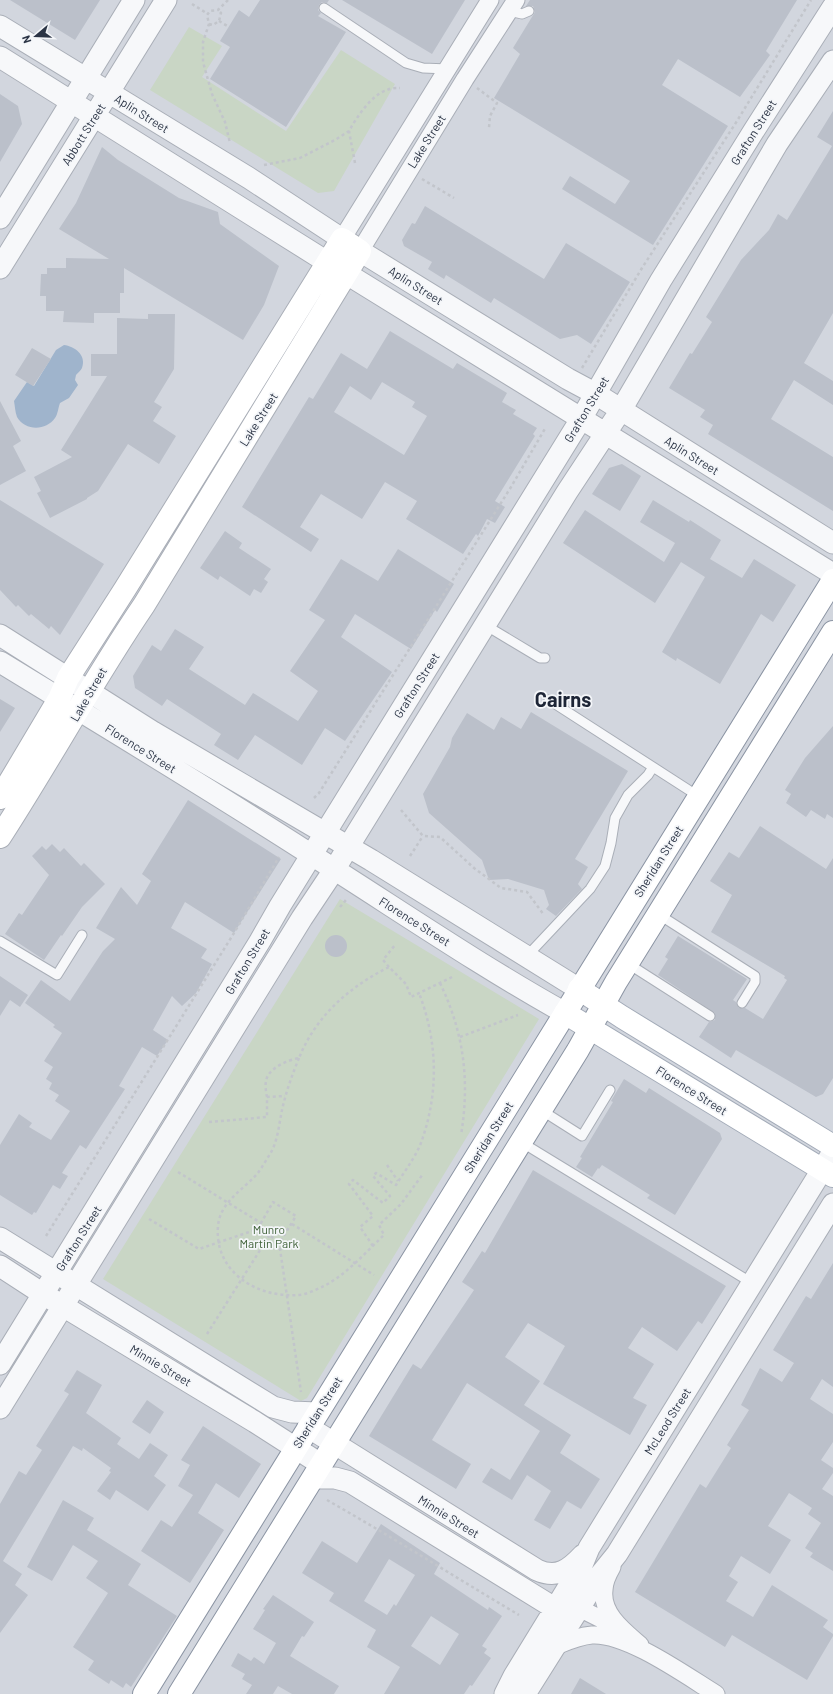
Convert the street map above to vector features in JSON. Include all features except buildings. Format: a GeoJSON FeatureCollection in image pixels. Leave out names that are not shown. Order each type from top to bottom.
{"type":"FeatureCollection","features":[{"type":"Feature","properties":{"kind":"main road","name":"Aplin Street"},"geometry":{"type":"LineString","coordinates":[[342,239],[360,251]]}},
{"type":"Feature","properties":{"kind":"main road","name":"Lake Street"},"geometry":{"type":"LineString","coordinates":[[0,798],[59,700],[68,678],[125,590],[291,319],[342,239]]}},
{"type":"Feature","properties":{"kind":"main road","name":"Lake Street"},"geometry":{"type":"LineString","coordinates":[[0,837],[35,783],[79,710],[89,690],[144,605],[360,251]]}},
{"type":"Feature","properties":{"kind":"main road"},"geometry":{"type":"LineString","coordinates":[[327,262],[347,274]]}},
{"type":"Feature","properties":{"kind":"main road"},"geometry":{"type":"LineString","coordinates":[[291,319],[300,319],[307,323],[311,332]]}},
{"type":"Feature","properties":{"kind":"main road","name":"Sheridan Street"},"geometry":{"type":"LineString","coordinates":[[144,1694],[312,1420],[833,580]]}},
{"type":"Feature","properties":{"kind":"main road"},"geometry":{"type":"LineString","coordinates":[[179,1694],[318,1472],[578,1050],[602,1004],[627,963],[833,632]]}},
{"type":"Feature","properties":{"kind":"main road"},"geometry":{"type":"LineString","coordinates":[[788,654],[796,649],[808,656],[810,669]]}},
{"type":"Feature","properties":{"kind":"main road"},"geometry":{"type":"LineString","coordinates":[[664,852],[669,862],[673,865],[678,868],[687,868]]}},
{"type":"Feature","properties":{"kind":"main road","name":"Florence Street"},"geometry":{"type":"LineString","coordinates":[[579,989],[833,1146]]}},
{"type":"Feature","properties":{"kind":"main road","name":"Florence Street"},"geometry":{"type":"LineString","coordinates":[[565,1013],[829,1166]]}},
{"type":"Feature","properties":{"kind":"street"},"geometry":{"type":"LineString","coordinates":[[0,218],[134,0]]}},
{"type":"Feature","properties":{"kind":"street","name":"Abbott Street"},"geometry":{"type":"LineString","coordinates":[[0,268],[58,172],[166,0]]}},
{"type":"Feature","properties":{"kind":"street","name":"Lake Street"},"geometry":{"type":"LineString","coordinates":[[342,239],[490,0]]}},
{"type":"Feature","properties":{"kind":"street"},"geometry":{"type":"LineString","coordinates":[[495,0],[499,6],[518,7]]}},
{"type":"Feature","properties":{"kind":"street","name":"Lake Street"},"geometry":{"type":"LineString","coordinates":[[360,251],[465,79],[518,7]]}},
{"type":"Feature","properties":{"kind":"street","name":"Grafton Street"},"geometry":{"type":"LineString","coordinates":[[0,1364],[103,1198],[280,906],[326,834],[381,742],[581,419],[661,280],[753,132],[826,28],[833,7]]}},
{"type":"Feature","properties":{"kind":"street","name":"Aplin Street"},"geometry":{"type":"LineString","coordinates":[[0,26],[249,178],[342,239]]}},
{"type":"Feature","properties":{"kind":"street"},"geometry":{"type":"LineString","coordinates":[[0,58],[72,101],[327,262]]}},
{"type":"Feature","properties":{"kind":"street","name":"Grafton Street"},"geometry":{"type":"LineString","coordinates":[[3,1396],[63,1306],[302,918],[334,870],[567,492],[606,433],[777,144],[833,61]]}},
{"type":"Feature","properties":{"kind":"street"},"geometry":{"type":"LineString","coordinates":[[37,158],[58,172]]}},
{"type":"Feature","properties":{"kind":"street","name":"Aplin Street"},"geometry":{"type":"LineString","coordinates":[[360,251],[568,379],[596,394],[833,543]]}},
{"type":"Feature","properties":{"kind":"street"},"geometry":{"type":"LineString","coordinates":[[347,274],[833,574]]}},
{"type":"Feature","properties":{"kind":"street"},"geometry":{"type":"LineString","coordinates":[[543,479],[550,475],[561,482],[567,492]]}},
{"type":"Feature","properties":{"kind":"street"},"geometry":{"type":"LineString","coordinates":[[125,590],[129,601],[138,606],[144,605]]}},
{"type":"Feature","properties":{"kind":"street","name":"Florence Street"},"geometry":{"type":"LineString","coordinates":[[0,635],[89,690],[153,732],[348,846],[579,989]]}},
{"type":"Feature","properties":{"kind":"street","name":"Florence Street"},"geometry":{"type":"LineString","coordinates":[[0,662],[565,1013]]}},
{"type":"Feature","properties":{"kind":"street"},"geometry":{"type":"LineString","coordinates":[[381,742],[380,755],[390,760],[402,759]]}},
{"type":"Feature","properties":{"kind":"street"},"geometry":{"type":"LineString","coordinates":[[280,906],[289,905],[293,907],[302,918]]}},
{"type":"Feature","properties":{"kind":"street","name":"McLeod Street"},"geometry":{"type":"LineString","coordinates":[[505,1694],[514,1676],[582,1565],[589,1548],[752,1283],[829,1166]]}},
{"type":"Feature","properties":{"kind":"street"},"geometry":{"type":"LineString","coordinates":[[103,1198],[110,1205],[115,1207],[124,1206]]}},
{"type":"Feature","properties":{"kind":"street"},"geometry":{"type":"LineString","coordinates":[[525,1694],[600,1575],[617,1554],[833,1204]]}},
{"type":"Feature","properties":{"kind":"street","name":"Minnie Street"},"geometry":{"type":"LineString","coordinates":[[8,1256],[56,1273],[266,1403],[312,1420],[335,1444],[543,1573],[554,1574],[561,1572],[570,1567],[589,1548]]}},
{"type":"Feature","properties":{"kind":"street","name":"Minnie Street"},"geometry":{"type":"LineString","coordinates":[[8,1256],[43,1294],[255,1422],[295,1448],[318,1472],[340,1479],[363,1490],[565,1612],[578,1610],[611,1624],[632,1638]]}},
{"type":"Feature","properties":{"kind":"street"},"geometry":{"type":"LineString","coordinates":[[104,1330],[104,1324],[109,1315],[117,1310]]}},
{"type":"Feature","properties":{"kind":"street"},"geometry":{"type":"LineString","coordinates":[[255,1422],[262,1419],[267,1411],[266,1403]]}},
{"type":"Feature","properties":{"kind":"street"},"geometry":{"type":"LineString","coordinates":[[363,1490],[362,1483],[368,1475],[376,1470]]}},
{"type":"Feature","properties":{"kind":"street","name":"Minnie Street"},"geometry":{"type":"LineString","coordinates":[[617,1554],[605,1585],[604,1604],[608,1613],[647,1652]]}},
{"type":"Feature","properties":{"kind":"street"},"geometry":{"type":"LineString","coordinates":[[510,1580],[521,1573],[523,1569],[522,1561]]}},
{"type":"Feature","properties":{"kind":"street","name":"Minnie Street"},"geometry":{"type":"LineString","coordinates":[[556,1646],[575,1638],[597,1635],[618,1640],[647,1652],[716,1694]]}},
{"type":"Feature","properties":{"kind":"lane"},"geometry":{"type":"LineString","coordinates":[[324,8],[406,62],[423,68],[448,69]]}},
{"type":"Feature","properties":{"kind":"lane"},"geometry":{"type":"LineString","coordinates":[[486,625],[540,658],[545,658]]}},
{"type":"Feature","properties":{"kind":"lane"},"geometry":{"type":"LineString","coordinates":[[549,700],[698,796]]}},
{"type":"Feature","properties":{"kind":"lane"},"geometry":{"type":"LineString","coordinates":[[527,956],[590,889],[605,866],[615,818],[628,795],[648,776],[653,767]]}},
{"type":"Feature","properties":{"kind":"lane"},"geometry":{"type":"LineString","coordinates":[[658,914],[755,976],[755,982],[742,1003]]}},
{"type":"Feature","properties":{"kind":"lane"},"geometry":{"type":"LineString","coordinates":[[0,941],[57,975],[82,935]]}},
{"type":"Feature","properties":{"kind":"lane"},"geometry":{"type":"LineString","coordinates":[[627,963],[710,1016]]}},
{"type":"Feature","properties":{"kind":"lane"},"geometry":{"type":"LineString","coordinates":[[541,1110],[582,1136],[610,1090]]}},
{"type":"Feature","properties":{"kind":"lane"},"geometry":{"type":"LineString","coordinates":[[521,1142],[752,1283]]}},
{"type":"Feature","properties":{"kind":"path"},"geometry":{"type":"LineString","coordinates":[[208,14],[214,10],[218,10],[228,0]]}},
{"type":"Feature","properties":{"kind":"path"},"geometry":{"type":"LineString","coordinates":[[581,368],[638,274],[737,122],[811,0]]}},
{"type":"Feature","properties":{"kind":"path"},"geometry":{"type":"LineString","coordinates":[[192,4],[208,14]]}},
{"type":"Feature","properties":{"kind":"path"},"geometry":{"type":"LineString","coordinates":[[209,24],[213,25],[219,21],[221,13],[218,10]]}},
{"type":"Feature","properties":{"kind":"path"},"geometry":{"type":"LineString","coordinates":[[208,14],[207,18],[209,24],[203,42],[203,62],[212,94],[225,122],[230,143]]}},
{"type":"Feature","properties":{"kind":"path"},"geometry":{"type":"LineString","coordinates":[[219,21],[229,27]]}},
{"type":"Feature","properties":{"kind":"path"},"geometry":{"type":"LineString","coordinates":[[465,79],[497,103],[490,116],[489,128]]}},
{"type":"Feature","properties":{"kind":"path"},"geometry":{"type":"LineString","coordinates":[[264,165],[300,158],[335,140],[349,131],[358,116],[371,100],[386,90],[400,88]]}},
{"type":"Feature","properties":{"kind":"path"},"geometry":{"type":"LineString","coordinates":[[349,131],[355,163]]}},
{"type":"Feature","properties":{"kind":"path"},"geometry":{"type":"LineString","coordinates":[[407,172],[454,198]]}},
{"type":"Feature","properties":{"kind":"path"},"geometry":{"type":"LineString","coordinates":[[314,798],[319,793],[511,487],[546,427]]}},
{"type":"Feature","properties":{"kind":"path"},"geometry":{"type":"LineString","coordinates":[[401,810],[423,836],[440,837],[474,868],[501,888],[527,892],[544,915]]}},
{"type":"Feature","properties":{"kind":"path"},"geometry":{"type":"LineString","coordinates":[[410,856],[423,836]]}},
{"type":"Feature","properties":{"kind":"path"},"geometry":{"type":"LineString","coordinates":[[46,1236],[234,933],[279,857]]}},
{"type":"Feature","properties":{"kind":"path"},"geometry":{"type":"LineString","coordinates":[[340,907],[346,900]]}},
{"type":"Feature","properties":{"kind":"path"},"geometry":{"type":"LineString","coordinates":[[395,945],[383,960],[406,984],[411,997],[452,977]]}},
{"type":"Feature","properties":{"kind":"path"},"geometry":{"type":"LineString","coordinates":[[389,967],[374,974],[346,993],[334,1004],[311,1032],[299,1058],[285,1096],[278,1134],[272,1152],[257,1173],[228,1203],[222,1212],[218,1225],[219,1242],[229,1268],[241,1280],[264,1292],[299,1295],[323,1286],[340,1276],[384,1236],[379,1226],[401,1204],[423,1174]]}},
{"type":"Feature","properties":{"kind":"path"},"geometry":{"type":"LineString","coordinates":[[440,983],[451,1007],[460,1037],[465,1075],[465,1115],[461,1135]]}},
{"type":"Feature","properties":{"kind":"path"},"geometry":{"type":"LineString","coordinates":[[373,1246],[360,1227],[373,1216],[349,1184],[353,1180],[383,1203],[390,1196],[373,1176],[376,1173],[396,1185],[413,1159],[423,1138],[434,1084],[435,1055],[425,1008],[419,993]]}},
{"type":"Feature","properties":{"kind":"path"},"geometry":{"type":"LineString","coordinates":[[460,1037],[518,1015]]}},
{"type":"Feature","properties":{"kind":"path"},"geometry":{"type":"LineString","coordinates":[[209,1122],[268,1117],[266,1080],[274,1069],[291,1059],[299,1058]]}},
{"type":"Feature","properties":{"kind":"path"},"geometry":{"type":"LineString","coordinates":[[267,1097],[285,1096]]}},
{"type":"Feature","properties":{"kind":"path"},"geometry":{"type":"LineString","coordinates":[[387,1165],[398,1181]]}},
{"type":"Feature","properties":{"kind":"path"},"geometry":{"type":"LineString","coordinates":[[178,1172],[261,1223]]}},
{"type":"Feature","properties":{"kind":"path"},"geometry":{"type":"LineString","coordinates":[[149,1219],[199,1249],[258,1229],[257,1228],[273,1202],[296,1216],[279,1242]]}},
{"type":"Feature","properties":{"kind":"path"},"geometry":{"type":"LineString","coordinates":[[292,1224],[374,1275]]}},
{"type":"Feature","properties":{"kind":"path"},"geometry":{"type":"LineString","coordinates":[[258,1229],[279,1242]]}},
{"type":"Feature","properties":{"kind":"path"},"geometry":{"type":"LineString","coordinates":[[207,1334],[269,1236]]}},
{"type":"Feature","properties":{"kind":"path"},"geometry":{"type":"LineString","coordinates":[[279,1242],[301,1392]]}},
{"type":"Feature","properties":{"kind":"path"},"geometry":{"type":"LineString","coordinates":[[327,1500],[378,1529],[519,1615]]}},
{"type":"Feature","properties":{"kind":"shaded area"},"geometry":{"type":"Polygon","coordinates":[[[0,0],[833,0],[833,1694],[0,1694],[0,0]]]}},
{"type":"Feature","properties":{"kind":"green space"},"geometry":{"type":"Polygon","coordinates":[[[189,27],[222,46],[202,77],[286,131],[341,50],[395,84],[334,191],[318,193],[150,90],[189,27]]]}},
{"type":"Feature","properties":{"kind":"green space","name":"Munro Martin Park"},"geometry":{"type":"Polygon","coordinates":[[[340,899],[539,1019],[307,1398],[301,1401],[103,1279],[340,899]]]}},
{"type":"Feature","properties":{"kind":"water"},"geometry":{"type":"Polygon","coordinates":[[[64,345],[75,349],[79,352],[83,359],[82,368],[76,375],[75,380],[78,385],[69,398],[60,403],[56,416],[51,422],[36,428],[25,425],[17,417],[14,401],[27,382],[34,386],[56,350],[64,345]]]}},
{"type":"Feature","properties":{"kind":"district","name":"Cairns"},"geometry":{"type":"Point","coordinates":[563,699]}}]}
